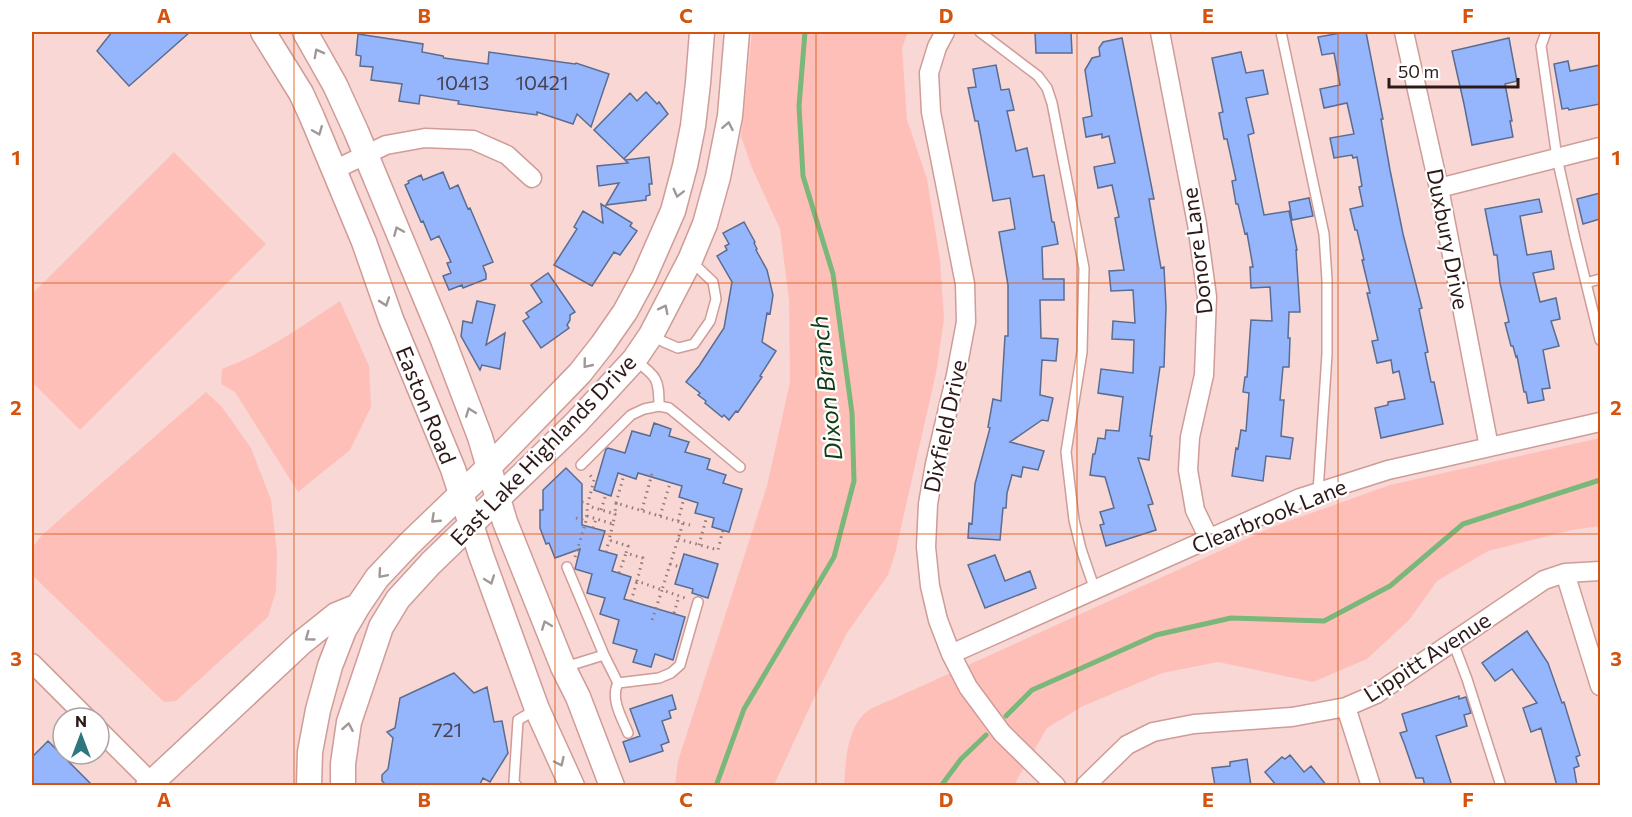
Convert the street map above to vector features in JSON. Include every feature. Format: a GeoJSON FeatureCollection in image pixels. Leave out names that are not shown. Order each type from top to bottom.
{"type":"FeatureCollection","features":[{"type":"Feature","properties":{"kind":"main road","name":"Easton Road"},"geometry":{"type":"LineString","coordinates":[[263,32],[312,117],[364,242],[391,319],[462,494],[537,709],[572,786]]}},
{"type":"Feature","properties":{"kind":"main road","name":"Easton Road"},"geometry":{"type":"LineString","coordinates":[[306,32],[335,85],[366,154],[443,340],[480,437],[505,522],[612,786]]}},
{"type":"Feature","properties":{"kind":"main road","name":"East Lake Highlands Drive"},"geometry":{"type":"LineString","coordinates":[[309,786],[310,752],[318,710],[330,666],[344,630],[358,606],[377,578],[409,544],[489,467],[580,373],[625,312],[644,277],[673,212],[685,166],[693,126],[702,32]]}},
{"type":"Feature","properties":{"kind":"main road","name":"East Lake Highlands Drive"},"geometry":{"type":"LineString","coordinates":[[343,786],[343,764],[349,722],[381,627],[398,599],[431,563],[576,423],[634,360],[651,335],[690,260],[705,224],[718,177],[730,116],[737,32]]}},
{"type":"Feature","properties":{"kind":"main road"},"geometry":{"type":"LineString","coordinates":[[152,785],[301,643],[336,615],[358,606]]}},
{"type":"Feature","properties":{"kind":"street","name":"Dixfield Drive"},"geometry":{"type":"LineString","coordinates":[[945,32],[937,47],[929,73],[931,111],[965,284],[966,322],[928,504],[926,547],[930,586],[938,620],[951,654],[968,687],[1002,733],[1056,786]]}},
{"type":"Feature","properties":{"kind":"street","name":"Donore Lane"},"geometry":{"type":"LineString","coordinates":[[1160,32],[1197,224],[1207,297],[1204,375],[1190,437],[1188,470],[1195,510],[1209,539]]}},
{"type":"Feature","properties":{"kind":"street","name":"Duxbury Drive"},"geometry":{"type":"LineString","coordinates":[[1404,32],[1439,188],[1489,447]]}},
{"type":"Feature","properties":{"kind":"street"},"geometry":{"type":"LineString","coordinates":[[334,170],[386,145],[425,138],[473,140],[507,155],[532,178]]}},
{"type":"Feature","properties":{"kind":"street"},"geometry":{"type":"LineString","coordinates":[[1439,188],[1600,147]]}},
{"type":"Feature","properties":{"kind":"street","name":"Clearbrook Lane"},"geometry":{"type":"LineString","coordinates":[[951,654],[1300,498],[1388,470],[1600,422]]}},
{"type":"Feature","properties":{"kind":"street","name":"Lippitt Avenue"},"geometry":{"type":"LineString","coordinates":[[1085,786],[1127,745],[1153,732],[1194,724],[1292,717],[1346,707],[1376,694],[1544,580],[1565,573],[1600,571]]}},
{"type":"Feature","properties":{"kind":"street"},"geometry":{"type":"LineString","coordinates":[[1565,573],[1600,686]]}},
{"type":"Feature","properties":{"kind":"street"},"geometry":{"type":"LineString","coordinates":[[32,663],[75,706]]}},
{"type":"Feature","properties":{"kind":"street"},"geometry":{"type":"LineString","coordinates":[[1346,707],[1371,786]]}},
{"type":"Feature","properties":{"kind":"street"},"geometry":{"type":"LineString","coordinates":[[111,742],[152,785]]}},
{"type":"Feature","properties":{"kind":"lane"},"geometry":{"type":"LineString","coordinates":[[980,32],[1038,76],[1047,88],[1052,103],[1084,268],[1082,352],[1066,452],[1074,520],[1095,590]]}},
{"type":"Feature","properties":{"kind":"lane"},"geometry":{"type":"LineString","coordinates":[[1281,32],[1324,234],[1328,354],[1318,492]]}},
{"type":"Feature","properties":{"kind":"lane"},"geometry":{"type":"LineString","coordinates":[[1546,32],[1541,46],[1557,158],[1600,340]]}},
{"type":"Feature","properties":{"kind":"lane"},"geometry":{"type":"LineString","coordinates":[[651,335],[678,348],[694,344],[710,321],[716,299],[713,282],[690,260]]}},
{"type":"Feature","properties":{"kind":"lane"},"geometry":{"type":"LineString","coordinates":[[1586,283],[1600,279]]}},
{"type":"Feature","properties":{"kind":"lane"},"geometry":{"type":"LineString","coordinates":[[634,360],[657,381],[659,406]]}},
{"type":"Feature","properties":{"kind":"lane"},"geometry":{"type":"LineString","coordinates":[[580,465],[631,415],[659,406],[669,408],[680,416],[740,467]]}},
{"type":"Feature","properties":{"kind":"lane"},"geometry":{"type":"LineString","coordinates":[[567,567],[618,683],[615,699],[628,733]]}},
{"type":"Feature","properties":{"kind":"lane"},"geometry":{"type":"LineString","coordinates":[[618,683],[659,678],[671,673],[680,665],[698,602]]}},
{"type":"Feature","properties":{"kind":"lane"},"geometry":{"type":"LineString","coordinates":[[1453,642],[1501,786]]}},
{"type":"Feature","properties":{"kind":"lane"},"geometry":{"type":"LineString","coordinates":[[563,667],[604,655]]}},
{"type":"Feature","properties":{"kind":"lane"},"geometry":{"type":"LineString","coordinates":[[517,786],[514,782],[518,720],[537,709]]}},
{"type":"Feature","properties":{"kind":"path"},"geometry":{"type":"LineString","coordinates":[[567,567],[574,562],[594,480],[580,465]]}},
{"type":"Feature","properties":{"kind":"path"},"geometry":{"type":"LineString","coordinates":[[642,510],[653,470]]}},
{"type":"Feature","properties":{"kind":"path"},"geometry":{"type":"LineString","coordinates":[[606,552],[624,475]]}},
{"type":"Feature","properties":{"kind":"path"},"geometry":{"type":"LineString","coordinates":[[660,516],[670,483]]}},
{"type":"Feature","properties":{"kind":"path"},"geometry":{"type":"LineString","coordinates":[[601,510],[606,494]]}},
{"type":"Feature","properties":{"kind":"path"},"geometry":{"type":"LineString","coordinates":[[678,521],[684,498]]}},
{"type":"Feature","properties":{"kind":"path"},"geometry":{"type":"LineString","coordinates":[[582,502],[615,514]]}},
{"type":"Feature","properties":{"kind":"path"},"geometry":{"type":"LineString","coordinates":[[616,503],[690,525]]}},
{"type":"Feature","properties":{"kind":"path"},"geometry":{"type":"LineString","coordinates":[[699,545],[707,516]]}},
{"type":"Feature","properties":{"kind":"path"},"geometry":{"type":"LineString","coordinates":[[576,518],[596,519],[613,524]]}},
{"type":"Feature","properties":{"kind":"path"},"geometry":{"type":"LineString","coordinates":[[593,528],[596,519]]}},
{"type":"Feature","properties":{"kind":"path"},"geometry":{"type":"LineString","coordinates":[[652,621],[683,523]]}},
{"type":"Feature","properties":{"kind":"path"},"geometry":{"type":"LineString","coordinates":[[678,539],[717,550],[723,530]]}},
{"type":"Feature","properties":{"kind":"path"},"geometry":{"type":"LineString","coordinates":[[609,540],[628,546],[619,573]]}},
{"type":"Feature","properties":{"kind":"path"},"geometry":{"type":"LineString","coordinates":[[626,553],[643,558],[631,601]]}},
{"type":"Feature","properties":{"kind":"path"},"geometry":{"type":"LineString","coordinates":[[670,564],[680,567]]}},
{"type":"Feature","properties":{"kind":"path"},"geometry":{"type":"LineString","coordinates":[[637,581],[698,602]]}},
{"type":"Feature","properties":{"kind":"path"},"geometry":{"type":"LineString","coordinates":[[674,613],[680,596]]}},
{"type":"Feature","properties":{"kind":"shaded area"},"geometry":{"type":"Polygon","coordinates":[[[752,32],[908,32],[902,48],[907,120],[927,179],[940,260],[944,319],[936,373],[895,554],[888,575],[847,633],[774,785],[675,785],[678,761],[767,486],[790,382],[789,300],[780,229],[752,168],[741,136],[752,32]]]}},
{"type":"Feature","properties":{"kind":"shaded area"},"geometry":{"type":"Polygon","coordinates":[[[174,152],[266,244],[80,430],[32,382],[32,294],[174,152]]]}},
{"type":"Feature","properties":{"kind":"shaded area"},"geometry":{"type":"Polygon","coordinates":[[[340,301],[369,366],[371,407],[350,450],[298,492],[235,392],[221,384],[222,369],[268,347],[340,301]]]}},
{"type":"Feature","properties":{"kind":"shaded area"},"geometry":{"type":"Polygon","coordinates":[[[206,392],[222,407],[251,448],[271,500],[277,552],[276,591],[268,617],[176,701],[164,702],[32,575],[32,548],[42,535],[206,392]]]}},
{"type":"Feature","properties":{"kind":"shaded area"},"geometry":{"type":"Polygon","coordinates":[[[1600,438],[1600,526],[1572,530],[1488,551],[1437,581],[1409,620],[1367,659],[1313,682],[1218,662],[1162,673],[1083,706],[1047,728],[1014,785],[844,786],[850,738],[858,721],[870,709],[878,705],[1275,526],[1390,485],[1600,438]]]}},
{"type":"Feature","properties":{"kind":"building"},"geometry":{"type":"Polygon","coordinates":[[[112,32],[190,32],[129,86],[97,51],[112,32]]]}},
{"type":"Feature","properties":{"kind":"building"},"geometry":{"type":"Polygon","coordinates":[[[1035,32],[1071,32],[1072,53],[1036,53],[1035,32]]]}},
{"type":"Feature","properties":{"kind":"building"},"geometry":{"type":"Polygon","coordinates":[[[1346,32],[1366,32],[1383,119],[1381,119],[1390,170],[1422,308],[1419,309],[1428,352],[1425,353],[1443,424],[1381,438],[1375,408],[1388,405],[1388,402],[1405,399],[1399,371],[1393,373],[1391,360],[1377,363],[1372,341],[1378,340],[1367,293],[1370,293],[1362,260],[1364,260],[1350,209],[1363,206],[1357,157],[1353,158],[1352,155],[1334,158],[1330,138],[1354,134],[1347,103],[1324,108],[1320,89],[1340,85],[1334,53],[1322,55],[1318,37],[1346,32]]]}},
{"type":"Feature","properties":{"kind":"building"},"geometry":{"type":"Polygon","coordinates":[[[358,34],[423,44],[422,52],[444,58],[488,64],[489,52],[576,63],[609,74],[591,127],[577,114],[573,124],[537,112],[537,115],[458,104],[459,101],[420,95],[419,104],[399,101],[402,84],[371,80],[373,67],[360,66],[361,56],[356,55],[358,34]]]}},
{"type":"Feature","properties":{"kind":"building"},"geometry":{"type":"Polygon","coordinates":[[[1122,38],[1154,199],[1149,199],[1161,268],[1164,267],[1166,307],[1164,367],[1160,367],[1150,436],[1152,436],[1149,460],[1138,458],[1153,504],[1148,505],[1156,530],[1106,546],[1100,525],[1104,524],[1100,512],[1114,508],[1105,477],[1090,475],[1098,438],[1105,439],[1106,430],[1119,431],[1123,397],[1098,393],[1101,369],[1133,373],[1134,340],[1112,339],[1113,321],[1135,323],[1133,290],[1111,291],[1109,271],[1124,270],[1115,218],[1119,217],[1112,185],[1098,188],[1094,167],[1115,163],[1109,136],[1102,138],[1102,134],[1086,137],[1083,118],[1092,116],[1085,70],[1092,58],[1100,56],[1099,48],[1103,42],[1122,38]]]}},
{"type":"Feature","properties":{"kind":"building"},"geometry":{"type":"Polygon","coordinates":[[[1509,38],[1517,81],[1505,84],[1513,137],[1472,145],[1452,51],[1509,38]]]}},
{"type":"Feature","properties":{"kind":"building"},"geometry":{"type":"Polygon","coordinates":[[[1241,52],[1246,73],[1263,70],[1268,94],[1246,98],[1254,133],[1248,135],[1264,215],[1289,211],[1297,250],[1300,312],[1289,312],[1289,367],[1283,367],[1280,400],[1284,400],[1281,436],[1293,438],[1290,459],[1266,456],[1263,481],[1232,476],[1241,430],[1246,431],[1249,393],[1243,392],[1245,377],[1247,377],[1251,320],[1272,321],[1270,287],[1251,288],[1250,267],[1253,267],[1247,233],[1245,234],[1238,204],[1236,204],[1232,181],[1236,180],[1227,139],[1224,139],[1219,113],[1223,112],[1212,58],[1241,52]]]}},
{"type":"Feature","properties":{"kind":"building"},"geometry":{"type":"Polygon","coordinates":[[[1568,61],[1570,71],[1600,65],[1600,104],[1569,110],[1568,108],[1562,109],[1554,64],[1568,61]]]}},
{"type":"Feature","properties":{"kind":"building"},"geometry":{"type":"Polygon","coordinates":[[[996,65],[1001,90],[1009,89],[1014,110],[1007,111],[1016,151],[1027,148],[1033,177],[1044,175],[1058,244],[1042,247],[1043,279],[1064,279],[1064,300],[1040,300],[1041,338],[1058,339],[1056,361],[1042,360],[1040,395],[1053,398],[1048,421],[1042,420],[1010,442],[1044,451],[1038,470],[1023,467],[1021,477],[1012,475],[1006,508],[1003,508],[1000,540],[968,538],[969,523],[972,524],[975,484],[990,428],[988,427],[993,399],[1001,401],[1005,336],[1008,336],[1008,285],[999,232],[1015,229],[1010,198],[993,201],[978,121],[975,121],[968,88],[976,87],[973,69],[996,65]]]}},
{"type":"Feature","properties":{"kind":"building"},"geometry":{"type":"Polygon","coordinates":[[[646,92],[657,104],[659,102],[668,114],[624,159],[594,130],[630,93],[637,101],[646,92]]]}},
{"type":"Feature","properties":{"kind":"building"},"geometry":{"type":"Polygon","coordinates":[[[649,157],[652,184],[649,184],[650,195],[646,196],[646,200],[606,205],[619,183],[599,186],[597,166],[628,163],[625,160],[649,157]]]}},
{"type":"Feature","properties":{"kind":"building"},"geometry":{"type":"Polygon","coordinates":[[[443,172],[450,189],[458,185],[493,262],[483,266],[486,279],[463,288],[462,285],[449,290],[443,276],[451,273],[447,263],[451,262],[439,236],[431,240],[405,185],[409,183],[408,181],[421,175],[423,180],[443,172]]]}},
{"type":"Feature","properties":{"kind":"building"},"geometry":{"type":"Polygon","coordinates":[[[1600,193],[1600,219],[1583,224],[1577,199],[1600,193]]]}},
{"type":"Feature","properties":{"kind":"building"},"geometry":{"type":"Polygon","coordinates":[[[1309,198],[1313,216],[1292,220],[1289,202],[1309,198]]]}},
{"type":"Feature","properties":{"kind":"building"},"geometry":{"type":"Polygon","coordinates":[[[1539,199],[1542,212],[1520,216],[1527,255],[1551,251],[1554,269],[1533,273],[1540,302],[1556,298],[1560,319],[1551,321],[1559,346],[1543,350],[1550,388],[1542,389],[1544,400],[1528,403],[1517,356],[1511,346],[1505,323],[1509,322],[1500,283],[1497,255],[1494,255],[1485,209],[1539,199]]]}},
{"type":"Feature","properties":{"kind":"building"},"geometry":{"type":"Polygon","coordinates":[[[601,204],[632,223],[630,226],[637,231],[620,255],[614,252],[592,286],[554,265],[577,229],[574,227],[583,211],[603,223],[601,204]]]}},
{"type":"Feature","properties":{"kind":"building"},"geometry":{"type":"Polygon","coordinates":[[[744,222],[767,270],[773,295],[762,342],[776,351],[760,376],[762,377],[738,412],[736,411],[729,420],[705,403],[706,401],[698,395],[700,393],[686,382],[724,328],[732,282],[717,256],[727,250],[725,246],[729,244],[723,233],[744,222]]]}},
{"type":"Feature","properties":{"kind":"building"},"geometry":{"type":"Polygon","coordinates":[[[548,273],[575,312],[570,315],[567,325],[569,328],[541,348],[523,321],[529,317],[526,313],[542,302],[531,285],[548,273]]]}},
{"type":"Feature","properties":{"kind":"building"},"geometry":{"type":"Polygon","coordinates":[[[477,301],[495,305],[486,345],[505,333],[500,369],[482,365],[480,370],[461,336],[463,321],[472,323],[477,301]]]}},
{"type":"Feature","properties":{"kind":"building"},"geometry":{"type":"Polygon","coordinates":[[[654,423],[671,429],[669,436],[689,442],[685,452],[710,459],[707,469],[726,475],[723,483],[742,489],[729,532],[712,527],[714,518],[695,513],[698,503],[679,497],[682,486],[638,473],[636,479],[618,473],[611,496],[594,490],[606,449],[625,453],[632,431],[650,436],[654,423]]]}},
{"type":"Feature","properties":{"kind":"building"},"geometry":{"type":"Polygon","coordinates":[[[566,468],[582,484],[582,525],[605,531],[599,550],[617,555],[612,571],[631,577],[624,599],[685,617],[673,660],[655,654],[651,667],[633,662],[637,650],[613,643],[619,620],[600,614],[605,598],[587,593],[592,574],[575,569],[580,549],[555,558],[549,543],[546,544],[540,528],[543,490],[566,468]]]}},
{"type":"Feature","properties":{"kind":"building"},"geometry":{"type":"Polygon","coordinates":[[[684,554],[718,564],[708,598],[692,593],[693,589],[675,584],[684,554]]]}},
{"type":"Feature","properties":{"kind":"building"},"geometry":{"type":"Polygon","coordinates":[[[995,555],[1005,581],[1030,571],[1036,588],[985,608],[968,565],[995,555]]]}},
{"type":"Feature","properties":{"kind":"building"},"geometry":{"type":"Polygon","coordinates":[[[1527,631],[1548,663],[1562,703],[1564,702],[1580,755],[1576,757],[1579,766],[1574,768],[1577,786],[1557,786],[1541,728],[1531,732],[1523,708],[1537,703],[1512,669],[1495,681],[1482,663],[1527,631]]]}},
{"type":"Feature","properties":{"kind":"building"},"geometry":{"type":"Polygon","coordinates":[[[454,673],[474,693],[487,687],[494,722],[502,721],[508,753],[490,782],[483,778],[479,786],[387,786],[382,781],[382,775],[388,769],[393,738],[387,732],[395,728],[400,698],[454,673]]]}},
{"type":"Feature","properties":{"kind":"building"},"geometry":{"type":"Polygon","coordinates":[[[672,695],[676,709],[669,711],[671,718],[662,721],[669,742],[661,745],[663,751],[630,762],[623,742],[640,736],[630,709],[672,695]]]}},
{"type":"Feature","properties":{"kind":"building"},"geometry":{"type":"Polygon","coordinates":[[[1459,696],[1459,699],[1466,697],[1471,713],[1464,715],[1467,726],[1436,736],[1452,786],[1425,786],[1423,778],[1416,778],[1400,733],[1407,731],[1402,714],[1459,696]]]}},
{"type":"Feature","properties":{"kind":"building"},"geometry":{"type":"Polygon","coordinates":[[[48,741],[51,744],[51,766],[73,766],[93,786],[32,786],[32,757],[48,741]]]}},
{"type":"Feature","properties":{"kind":"building"},"geometry":{"type":"Polygon","coordinates":[[[1290,755],[1304,772],[1311,766],[1327,786],[1277,786],[1265,772],[1282,757],[1285,759],[1290,755]]]}},
{"type":"Feature","properties":{"kind":"building"},"geometry":{"type":"Polygon","coordinates":[[[1247,759],[1251,786],[1215,786],[1212,768],[1230,766],[1230,762],[1247,759]]]}},
{"type":"Feature","properties":{"kind":"waterway","name":"Dixon Branch"},"geometry":{"type":"LineString","coordinates":[[716,786],[744,709],[834,557],[854,481],[852,413],[833,274],[803,176],[799,106],[805,32]]}},
{"type":"Feature","properties":{"kind":"waterway"},"geometry":{"type":"LineString","coordinates":[[1006,716],[1032,690],[1156,635],[1231,618],[1324,621],[1390,586],[1463,524],[1600,480]]}},
{"type":"Feature","properties":{"kind":"waterway"},"geometry":{"type":"LineString","coordinates":[[941,786],[961,759],[986,735]]}}]}
